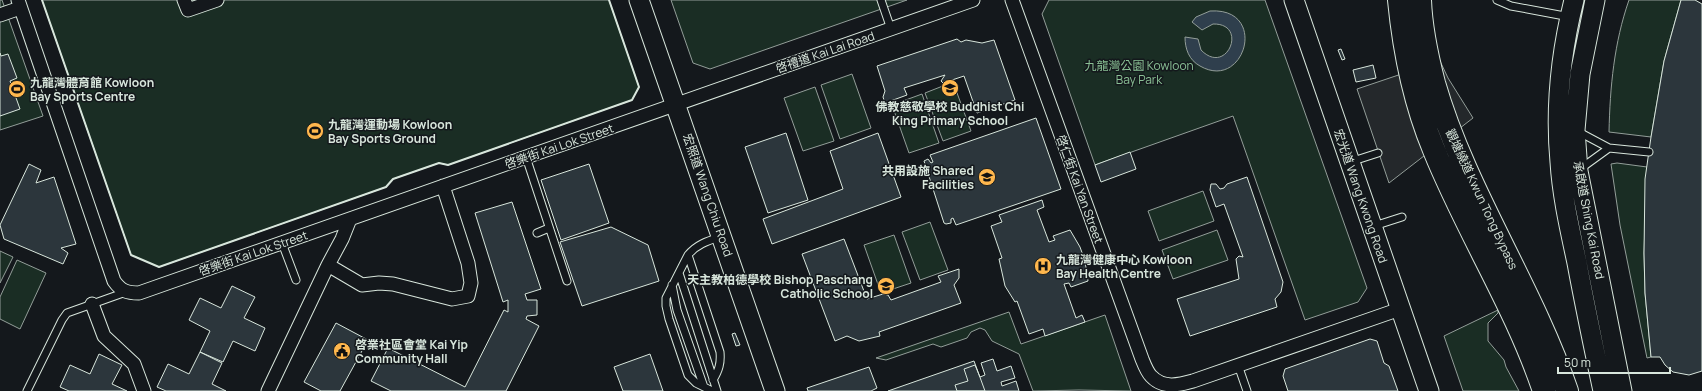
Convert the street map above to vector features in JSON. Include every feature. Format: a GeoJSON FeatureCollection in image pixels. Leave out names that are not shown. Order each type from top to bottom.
{"type":"FeatureCollection","features":[{"type":"Feature","properties":{"kind":"highway","name":"觀塘繞道 Kwun Tong Bypass"},"geometry":{"type":"LineString","coordinates":[[1399,0],[1405,49],[1411,78],[1433,149],[1450,188],[1515,319],[1544,391]]}},
{"type":"Feature","properties":{"kind":"highway","name":"觀塘繞道 Kwun Tong Bypass"},"geometry":{"type":"LineString","coordinates":[[1420,0],[1430,68],[1452,137],[1476,192],[1537,315],[1567,391]]}},
{"type":"Feature","properties":{"kind":"street"},"geometry":{"type":"LineString","coordinates":[[184,0],[188,10],[217,0]]}},
{"type":"Feature","properties":{"kind":"street","name":"宏照道 Wang Chiu Road"},"geometry":{"type":"LineString","coordinates":[[639,0],[775,391]]}},
{"type":"Feature","properties":{"kind":"street","name":"啓禮道 Kai Lai Road"},"geometry":{"type":"LineString","coordinates":[[676,105],[973,0]]}},
{"type":"Feature","properties":{"kind":"street","name":"啓仁街 Kai Yan Street"},"geometry":{"type":"LineString","coordinates":[[1012,0],[1142,359],[1150,376],[1162,384],[1176,386],[1238,366],[1400,309]]}},
{"type":"Feature","properties":{"kind":"street","name":"宏光道 Wang Kwong Road"},"geometry":{"type":"LineString","coordinates":[[1294,0],[1429,391]]}},
{"type":"Feature","properties":{"kind":"street","name":"承啟道 Shing Kai Road"},"geometry":{"type":"LineString","coordinates":[[1595,0],[1580,74],[1576,130],[1578,171],[1622,391]]}},
{"type":"Feature","properties":{"kind":"street"},"geometry":{"type":"LineString","coordinates":[[0,15],[19,4],[114,281],[126,292]]}},
{"type":"Feature","properties":{"kind":"street","name":"承啟道 Shing Kai Road"},"geometry":{"type":"LineString","coordinates":[[1572,9],[1561,74],[1558,123],[1559,161],[1567,217],[1603,391]]}},
{"type":"Feature","properties":{"kind":"street","name":"啓樂街 Kai Lok Street"},"geometry":{"type":"LineString","coordinates":[[126,292],[139,293],[676,105]]}},
{"type":"Feature","properties":{"kind":"street"},"geometry":{"type":"LineString","coordinates":[[328,265],[362,285],[379,283],[393,284],[452,299],[468,296],[471,282],[468,263],[443,186]]}},
{"type":"Feature","properties":{"kind":"street"},"geometry":{"type":"LineString","coordinates":[[268,391],[328,265],[342,239],[350,219]]}},
{"type":"Feature","properties":{"kind":"street"},"geometry":{"type":"LineString","coordinates":[[92,304],[104,336],[134,364],[144,391]]}},
{"type":"Feature","properties":{"kind":"lane"},"geometry":{"type":"LineString","coordinates":[[881,0],[891,29]]}},
{"type":"Feature","properties":{"kind":"lane"},"geometry":{"type":"LineString","coordinates":[[1497,0],[1512,6],[1572,9]]}},
{"type":"Feature","properties":{"kind":"lane"},"geometry":{"type":"LineString","coordinates":[[1576,130],[1609,148],[1649,152]]}},
{"type":"Feature","properties":{"kind":"lane"},"geometry":{"type":"LineString","coordinates":[[1578,171],[1609,148]]}},
{"type":"Feature","properties":{"kind":"lane"},"geometry":{"type":"LineString","coordinates":[[1350,162],[1378,153]]}},
{"type":"Feature","properties":{"kind":"lane"},"geometry":{"type":"LineString","coordinates":[[526,157],[567,281]]}},
{"type":"Feature","properties":{"kind":"lane"},"geometry":{"type":"LineString","coordinates":[[1372,226],[1402,217]]}},
{"type":"Feature","properties":{"kind":"lane"},"geometry":{"type":"LineString","coordinates":[[536,233],[549,228]]}},
{"type":"Feature","properties":{"kind":"lane"},"geometry":{"type":"LineString","coordinates":[[712,391],[696,383],[688,375],[666,306],[666,298],[688,255],[693,249],[700,244],[722,236]]}},
{"type":"Feature","properties":{"kind":"lane"},"geometry":{"type":"LineString","coordinates":[[282,243],[296,280]]}},
{"type":"Feature","properties":{"kind":"lane"},"geometry":{"type":"LineString","coordinates":[[688,255],[720,352],[721,361],[719,372],[713,380]]}},
{"type":"Feature","properties":{"kind":"lane"},"geometry":{"type":"LineString","coordinates":[[679,273],[717,391]]}},
{"type":"Feature","properties":{"kind":"lane"},"geometry":{"type":"LineString","coordinates":[[672,285],[677,310],[704,387]]}},
{"type":"Feature","properties":{"kind":"lane"},"geometry":{"type":"LineString","coordinates":[[27,391],[62,320],[67,313],[126,292]]}},
{"type":"Feature","properties":{"kind":"lane"},"geometry":{"type":"LineString","coordinates":[[1238,366],[1247,391]]}},
{"type":"Feature","properties":{"kind":"green space","name":"九龍灣體育館 Kowloon Bay Sports Centre"},"geometry":{"type":"Polygon","coordinates":[[[0,0],[2,0],[43,116],[0,130],[0,0]]]}},
{"type":"Feature","properties":{"kind":"green space","name":"九龍灣運動場 Kowloon Bay Sports Ground"},"geometry":{"type":"Polygon","coordinates":[[[42,0],[609,0],[639,87],[632,100],[448,165],[439,163],[393,179],[386,187],[159,267],[131,255],[42,0]]]}},
{"type":"Feature","properties":{"kind":"green space"},"geometry":{"type":"Polygon","coordinates":[[[671,0],[907,0],[710,69],[693,63],[671,0]]]}},
{"type":"Feature","properties":{"kind":"green space","name":"九龍灣公園 Kowloon Bay Park"},"geometry":{"type":"Polygon","coordinates":[[[1049,0],[1265,0],[1367,288],[1358,302],[1305,320],[1233,116],[1095,165],[1042,14],[1049,0]]]}},
{"type":"Feature","properties":{"kind":"green space"},"geometry":{"type":"Polygon","coordinates":[[[1629,0],[1681,0],[1664,61],[1651,137],[1609,132],[1610,98],[1616,49],[1629,0]]]}},
{"type":"Feature","properties":{"kind":"green space"},"geometry":{"type":"Polygon","coordinates":[[[852,74],[871,128],[840,139],[821,85],[852,74]]]}},
{"type":"Feature","properties":{"kind":"green space"},"geometry":{"type":"Polygon","coordinates":[[[953,82],[971,131],[943,141],[925,93],[953,82]]]}},
{"type":"Feature","properties":{"kind":"green space"},"geometry":{"type":"Polygon","coordinates":[[[815,87],[834,141],[803,151],[784,98],[815,87]]]}},
{"type":"Feature","properties":{"kind":"green space"},"geometry":{"type":"Polygon","coordinates":[[[922,94],[939,143],[909,153],[892,105],[922,94]]]}},
{"type":"Feature","properties":{"kind":"green space"},"geometry":{"type":"Polygon","coordinates":[[[1617,163],[1647,167],[1644,253],[1645,293],[1651,357],[1647,358],[1620,225],[1611,164],[1617,163]]]}},
{"type":"Feature","properties":{"kind":"green space"},"geometry":{"type":"Polygon","coordinates":[[[1203,191],[1214,221],[1159,241],[1148,211],[1203,191]]]}},
{"type":"Feature","properties":{"kind":"green space"},"geometry":{"type":"Polygon","coordinates":[[[930,222],[948,270],[920,280],[902,232],[930,222]]]}},
{"type":"Feature","properties":{"kind":"green space"},"geometry":{"type":"Polygon","coordinates":[[[1217,230],[1228,260],[1173,279],[1162,250],[1217,230]]]}},
{"type":"Feature","properties":{"kind":"green space"},"geometry":{"type":"Polygon","coordinates":[[[894,235],[911,283],[881,293],[864,245],[894,235]]]}},
{"type":"Feature","properties":{"kind":"green space"},"geometry":{"type":"Polygon","coordinates":[[[0,251],[13,257],[0,283],[0,251]]]}},
{"type":"Feature","properties":{"kind":"green space"},"geometry":{"type":"Polygon","coordinates":[[[17,260],[46,273],[20,329],[0,319],[0,297],[17,260]]]}},
{"type":"Feature","properties":{"kind":"green space"},"geometry":{"type":"Polygon","coordinates":[[[1498,310],[1498,313],[1488,323],[1488,341],[1504,360],[1506,367],[1519,391],[1463,391],[1444,336],[1498,310]]]}},
{"type":"Feature","properties":{"kind":"green space"},"geometry":{"type":"Polygon","coordinates":[[[1009,312],[1021,344],[1105,315],[1131,391],[1033,391],[1019,354],[992,341],[985,330],[980,328],[971,332],[967,338],[941,347],[933,344],[886,360],[876,358],[1009,312]]]}},
{"type":"Feature","properties":{"kind":"shaded area"},"geometry":{"type":"Polygon","coordinates":[[[1440,61],[1448,78],[1473,118],[1389,183],[1357,89],[1440,61]]]}},
{"type":"Feature","properties":{"kind":"water"},"geometry":{"type":"Polygon","coordinates":[[[1210,11],[1228,13],[1240,22],[1245,34],[1244,47],[1238,59],[1229,68],[1216,71],[1196,64],[1188,54],[1185,41],[1185,37],[1198,39],[1201,50],[1210,57],[1219,57],[1226,53],[1230,47],[1232,39],[1230,31],[1224,26],[1213,24],[1202,30],[1192,22],[1196,17],[1210,11]]]}},
{"type":"Feature","properties":{"kind":"building"},"geometry":{"type":"Polygon","coordinates":[[[1681,0],[1695,0],[1702,4],[1702,371],[1689,375],[1673,372],[1665,365],[1660,357],[1651,357],[1645,293],[1644,253],[1645,179],[1651,137],[1664,61],[1681,0]]]}},
{"type":"Feature","properties":{"kind":"building"},"geometry":{"type":"Polygon","coordinates":[[[957,39],[961,42],[966,40],[982,43],[994,40],[1015,100],[977,113],[964,76],[943,83],[941,81],[945,75],[904,88],[907,95],[885,103],[883,97],[885,91],[877,66],[957,39]]]}},
{"type":"Feature","properties":{"kind":"building"},"geometry":{"type":"Polygon","coordinates":[[[1341,49],[1345,59],[1342,60],[1338,50],[1341,49]]]}},
{"type":"Feature","properties":{"kind":"building","name":"九龍灣體育館 Kowloon Bay Sports Centre"},"geometry":{"type":"Polygon","coordinates":[[[0,53],[1,56],[8,54],[17,78],[10,81],[20,109],[0,116],[0,53]]]}},
{"type":"Feature","properties":{"kind":"building"},"geometry":{"type":"Polygon","coordinates":[[[1373,65],[1376,78],[1356,82],[1353,70],[1373,65]]]}},
{"type":"Feature","properties":{"kind":"building","name":"共用設施 Shared Facilities"},"geometry":{"type":"Polygon","coordinates":[[[1036,118],[1061,189],[956,225],[953,218],[951,219],[951,223],[944,223],[924,161],[928,159],[931,163],[933,162],[930,155],[1036,118]]]}},
{"type":"Feature","properties":{"kind":"building"},"geometry":{"type":"Polygon","coordinates":[[[786,133],[808,200],[768,213],[745,147],[786,133]]]}},
{"type":"Feature","properties":{"kind":"building"},"geometry":{"type":"Polygon","coordinates":[[[878,133],[901,197],[772,244],[763,219],[843,189],[830,151],[878,133]]]}},
{"type":"Feature","properties":{"kind":"building"},"geometry":{"type":"Polygon","coordinates":[[[1130,152],[1136,169],[1101,182],[1095,165],[1130,152]]]}},
{"type":"Feature","properties":{"kind":"building"},"geometry":{"type":"Polygon","coordinates":[[[29,164],[41,170],[36,183],[54,177],[76,244],[61,248],[68,253],[63,264],[4,239],[0,225],[29,164]]]}},
{"type":"Feature","properties":{"kind":"building"},"geometry":{"type":"Polygon","coordinates":[[[589,164],[609,223],[561,240],[541,180],[589,164]]]}},
{"type":"Feature","properties":{"kind":"building"},"geometry":{"type":"Polygon","coordinates":[[[1247,177],[1283,282],[1281,292],[1275,299],[1277,307],[1190,336],[1177,299],[1239,279],[1236,259],[1239,256],[1243,257],[1224,204],[1216,207],[1210,190],[1211,184],[1216,184],[1220,189],[1224,188],[1227,184],[1247,177]]]}},
{"type":"Feature","properties":{"kind":"building","name":"九龍灣健康中心 Kowloon Bay Health Centre"},"geometry":{"type":"Polygon","coordinates":[[[1042,200],[1044,207],[1037,210],[1049,242],[1055,240],[1053,236],[1070,230],[1080,247],[1085,261],[1088,281],[1071,287],[1069,283],[1064,284],[1076,318],[1082,315],[1085,322],[1045,336],[1043,329],[1029,334],[1017,301],[1015,302],[1005,286],[999,259],[1002,258],[991,226],[1002,222],[999,215],[1042,200]]]}},
{"type":"Feature","properties":{"kind":"building"},"geometry":{"type":"Polygon","coordinates":[[[512,202],[541,289],[525,294],[527,300],[537,300],[537,315],[527,316],[526,319],[539,326],[506,391],[391,391],[371,381],[388,348],[465,387],[504,310],[508,312],[508,300],[503,302],[475,213],[512,202]]]}},
{"type":"Feature","properties":{"kind":"building"},"geometry":{"type":"Polygon","coordinates":[[[611,227],[648,245],[659,281],[582,306],[560,242],[611,227]]]}},
{"type":"Feature","properties":{"kind":"building"},"geometry":{"type":"Polygon","coordinates":[[[844,239],[867,299],[883,294],[888,295],[891,300],[941,282],[938,276],[959,269],[959,278],[954,285],[961,303],[879,332],[880,336],[859,341],[847,336],[835,341],[802,254],[844,239]]]}},
{"type":"Feature","properties":{"kind":"building"},"geometry":{"type":"Polygon","coordinates":[[[232,286],[255,297],[244,318],[265,328],[255,351],[233,341],[223,362],[200,352],[210,331],[189,320],[200,298],[221,308],[232,286]]]}},
{"type":"Feature","properties":{"kind":"building"},"geometry":{"type":"Polygon","coordinates":[[[336,323],[368,340],[340,391],[321,391],[304,382],[336,323]]]}},
{"type":"Feature","properties":{"kind":"building"},"geometry":{"type":"Polygon","coordinates":[[[735,333],[740,345],[736,346],[732,334],[735,333]]]}},
{"type":"Feature","properties":{"kind":"building"},"geometry":{"type":"Polygon","coordinates":[[[1370,339],[1377,341],[1384,363],[1389,366],[1398,391],[1288,391],[1283,376],[1285,369],[1370,339]]]}},
{"type":"Feature","properties":{"kind":"building"},"geometry":{"type":"Polygon","coordinates":[[[200,352],[222,363],[212,384],[226,391],[166,391],[157,387],[168,364],[189,374],[200,352]]]}},
{"type":"Feature","properties":{"kind":"building"},"geometry":{"type":"Polygon","coordinates":[[[99,354],[122,365],[112,384],[127,391],[69,391],[60,387],[70,365],[90,374],[99,354]]]}},
{"type":"Feature","properties":{"kind":"building"},"geometry":{"type":"Polygon","coordinates":[[[650,354],[663,391],[623,391],[614,367],[650,354]]]}},
{"type":"Feature","properties":{"kind":"building"},"geometry":{"type":"Polygon","coordinates":[[[993,359],[997,371],[1011,366],[1015,378],[1001,382],[1002,386],[1016,381],[1019,391],[957,391],[955,385],[968,381],[964,369],[975,365],[980,377],[985,375],[981,363],[993,359]]]}},
{"type":"Feature","properties":{"kind":"building"},"geometry":{"type":"Polygon","coordinates":[[[974,361],[985,391],[888,391],[974,361]]]}},
{"type":"Feature","properties":{"kind":"building"},"geometry":{"type":"Polygon","coordinates":[[[869,367],[877,388],[871,391],[808,391],[807,388],[869,367]]]}},
{"type":"Feature","properties":{"kind":"wall"},"geometry":{"type":"LineString","coordinates":[[42,0],[131,255],[159,267],[386,187],[393,179],[439,163],[448,165],[632,100],[639,87],[609,0]]}},
{"type":"Feature","properties":{"kind":"place","name":"佛教慈敬學校 Buddhist Chi King Primary School"},"geometry":{"type":"Point","coordinates":[950,88]}},
{"type":"Feature","properties":{"kind":"place","name":"九龍灣體育館 Kowloon Bay Sports Centre"},"geometry":{"type":"Point","coordinates":[17,89]}},
{"type":"Feature","properties":{"kind":"place","name":"九龍灣運動場 Kowloon Bay Sports Ground"},"geometry":{"type":"Point","coordinates":[315,131]}},
{"type":"Feature","properties":{"kind":"place","name":"共用設施 Shared Facilities"},"geometry":{"type":"Point","coordinates":[987,177]}},
{"type":"Feature","properties":{"kind":"place","name":"九龍灣健康中心 Kowloon Bay Health Centre"},"geometry":{"type":"Point","coordinates":[1043,266]}},
{"type":"Feature","properties":{"kind":"place","name":"天主教柏德學校 Bishop Paschang Catholic School"},"geometry":{"type":"Point","coordinates":[886,286]}},
{"type":"Feature","properties":{"kind":"place","name":"啓業社區會堂 Kai Yip Community Hall"},"geometry":{"type":"Point","coordinates":[342,351]}}]}
